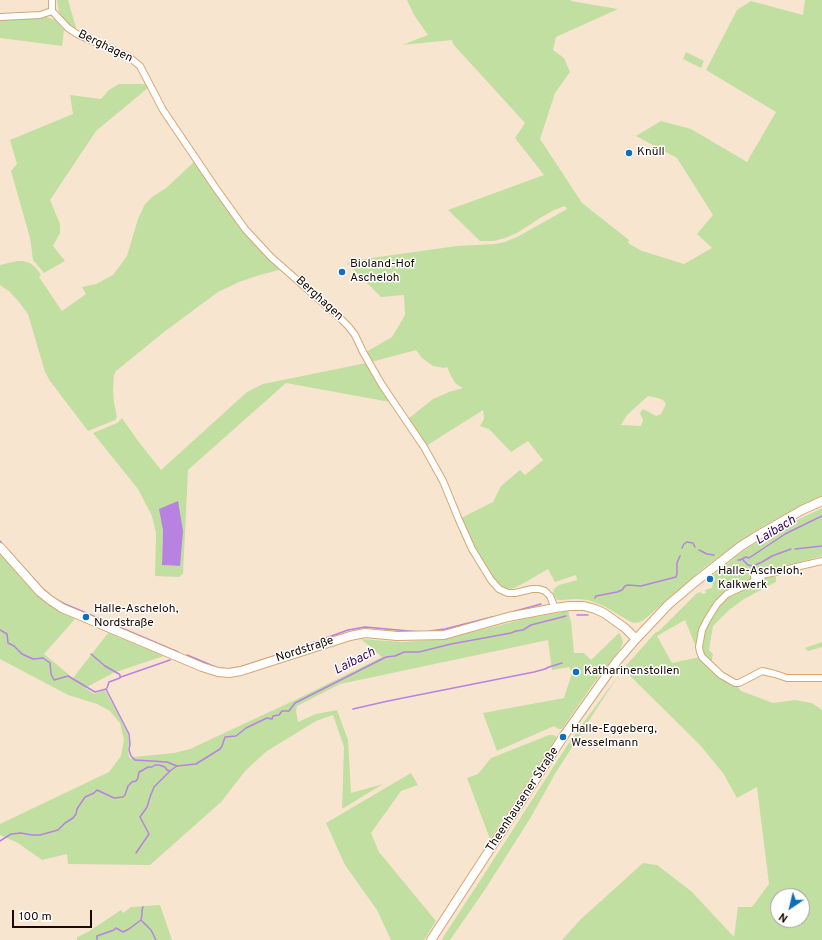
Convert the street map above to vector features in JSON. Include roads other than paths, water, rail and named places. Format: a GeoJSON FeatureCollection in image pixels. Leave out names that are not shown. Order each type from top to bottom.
{"type":"FeatureCollection","features":[{"type":"Feature","properties":{"kind":"street"},"geometry":{"type":"LineString","coordinates":[[0,17],[40,15],[52,11],[52,0]]}},
{"type":"Feature","properties":{"kind":"street","name":"Berghagen"},"geometry":{"type":"LineString","coordinates":[[52,11],[68,28],[77,34],[129,57],[140,66],[164,110],[245,229],[271,257],[340,318],[355,335],[382,385],[424,447],[443,481],[472,549],[491,580],[499,589],[508,593],[532,589],[545,591],[550,596],[555,608]]}},
{"type":"Feature","properties":{"kind":"street","name":"Theenhausener Straße"},"geometry":{"type":"LineString","coordinates":[[431,940],[563,737],[609,673],[636,639],[668,605],[741,546],[802,510],[822,501]]}},
{"type":"Feature","properties":{"kind":"street","name":"Nordstraße"},"geometry":{"type":"LineString","coordinates":[[0,547],[40,592],[62,608],[202,667],[218,672],[229,673],[241,671],[350,636],[365,633],[397,636],[444,635],[508,618],[570,606],[584,606],[604,613],[625,628],[636,639]]}},
{"type":"Feature","properties":{"kind":"street"},"geometry":{"type":"LineString","coordinates":[[754,577],[822,561]]}},
{"type":"Feature","properties":{"kind":"street"},"geometry":{"type":"LineString","coordinates":[[762,575],[759,579],[727,594],[717,604],[702,630],[699,647],[700,652],[706,661],[721,675],[735,683],[762,671],[787,678],[822,678]]}},
{"type":"Feature","properties":{"kind":"waterway","name":"Laibach"},"geometry":{"type":"LineString","coordinates":[[738,560],[746,557],[749,558],[785,534],[822,516]]}},
{"type":"Feature","properties":{"kind":"waterway"},"geometry":{"type":"LineString","coordinates":[[0,541],[4,546]]}},
{"type":"Feature","properties":{"kind":"waterway","name":"Laibach"},"geometry":{"type":"LineString","coordinates":[[682,548],[687,542],[693,543],[695,547]]}},
{"type":"Feature","properties":{"kind":"waterway"},"geometry":{"type":"LineString","coordinates":[[795,549],[822,546]]}},
{"type":"Feature","properties":{"kind":"waterway"},"geometry":{"type":"LineString","coordinates":[[742,559],[748,565],[753,566],[772,556],[791,549]]}},
{"type":"Feature","properties":{"kind":"waterway","name":"Laibach"},"geometry":{"type":"LineString","coordinates":[[699,550],[707,554],[714,555]]}},
{"type":"Feature","properties":{"kind":"waterway"},"geometry":{"type":"LineString","coordinates":[[9,551],[49,594]]}},
{"type":"Feature","properties":{"kind":"waterway","name":"Laibach"},"geometry":{"type":"LineString","coordinates":[[595,598],[596,596],[617,592],[628,585],[641,586],[676,577],[677,563],[680,556]]}},
{"type":"Feature","properties":{"kind":"waterway"},"geometry":{"type":"LineString","coordinates":[[55,599],[178,652]]}},
{"type":"Feature","properties":{"kind":"waterway"},"geometry":{"type":"LineString","coordinates":[[512,612],[541,604]]}},
{"type":"Feature","properties":{"kind":"waterway","name":"Laibach"},"geometry":{"type":"LineString","coordinates":[[577,615],[588,615]]}},
{"type":"Feature","properties":{"kind":"waterway","name":"Laibach"},"geometry":{"type":"LineString","coordinates":[[0,630],[7,634],[8,643],[14,646],[22,654],[33,659],[43,658],[50,663],[51,674],[54,680],[68,676],[95,692],[106,689],[129,734],[129,750],[131,756],[135,760],[167,762],[177,766],[196,764],[220,749],[225,737],[236,736],[246,728],[267,718],[272,719],[273,716],[279,715],[282,711],[289,711],[295,703],[386,657],[395,656],[404,652],[419,652],[451,644],[511,633],[523,630],[531,625],[566,616]]}},
{"type":"Feature","properties":{"kind":"waterway"},"geometry":{"type":"LineString","coordinates":[[430,631],[445,629],[492,617]]}},
{"type":"Feature","properties":{"kind":"waterway"},"geometry":{"type":"LineString","coordinates":[[187,655],[218,668],[228,669],[240,667],[290,651],[348,630],[365,627],[420,632]]}},
{"type":"Feature","properties":{"kind":"waterway","name":"Laibach"},"geometry":{"type":"LineString","coordinates":[[91,654],[105,666],[120,675],[120,678],[109,682],[107,688]]}},
{"type":"Feature","properties":{"kind":"waterway"},"geometry":{"type":"LineString","coordinates":[[121,677],[170,660]]}},
{"type":"Feature","properties":{"kind":"waterway"},"geometry":{"type":"LineString","coordinates":[[353,709],[534,672],[562,663]]}},
{"type":"Feature","properties":{"kind":"waterway","name":"Laibach"},"geometry":{"type":"LineString","coordinates":[[0,841],[11,834],[21,833],[40,835],[58,830],[73,818],[85,797],[97,790],[114,798],[123,797],[128,786],[138,778],[139,772],[155,765],[165,767],[170,771],[177,766]]}},
{"type":"Feature","properties":{"kind":"waterway","name":"Laibach"},"geometry":{"type":"LineString","coordinates":[[136,853],[149,834],[140,817],[147,807],[154,787],[170,771]]}},
{"type":"Feature","properties":{"kind":"waterway","name":"Laibach"},"geometry":{"type":"LineString","coordinates":[[97,940],[97,936],[116,928],[123,932],[129,929],[141,920],[143,907]]}},
{"type":"Feature","properties":{"kind":"waterway"},"geometry":{"type":"LineString","coordinates":[[142,921],[151,930],[156,940]]}},
{"type":"Feature","properties":{"kind":"place","name":"Knüll"},"geometry":{"type":"Point","coordinates":[629,153]}},
{"type":"Feature","properties":{"kind":"place","name":"Bioland-Hof Ascheloh"},"geometry":{"type":"Point","coordinates":[342,272]}},
{"type":"Feature","properties":{"kind":"place","name":"Halle-Ascheloh, Kalkwerk"},"geometry":{"type":"Point","coordinates":[710,579]}},
{"type":"Feature","properties":{"kind":"place","name":"Halle-Ascheloh, Nordstraße"},"geometry":{"type":"Point","coordinates":[86,617]}},
{"type":"Feature","properties":{"kind":"place","name":"Katharinenstollen"},"geometry":{"type":"Point","coordinates":[576,672]}},
{"type":"Feature","properties":{"kind":"place","name":"Halle-Eggeberg, Wesselmann"},"geometry":{"type":"Point","coordinates":[563,737]}}]}
